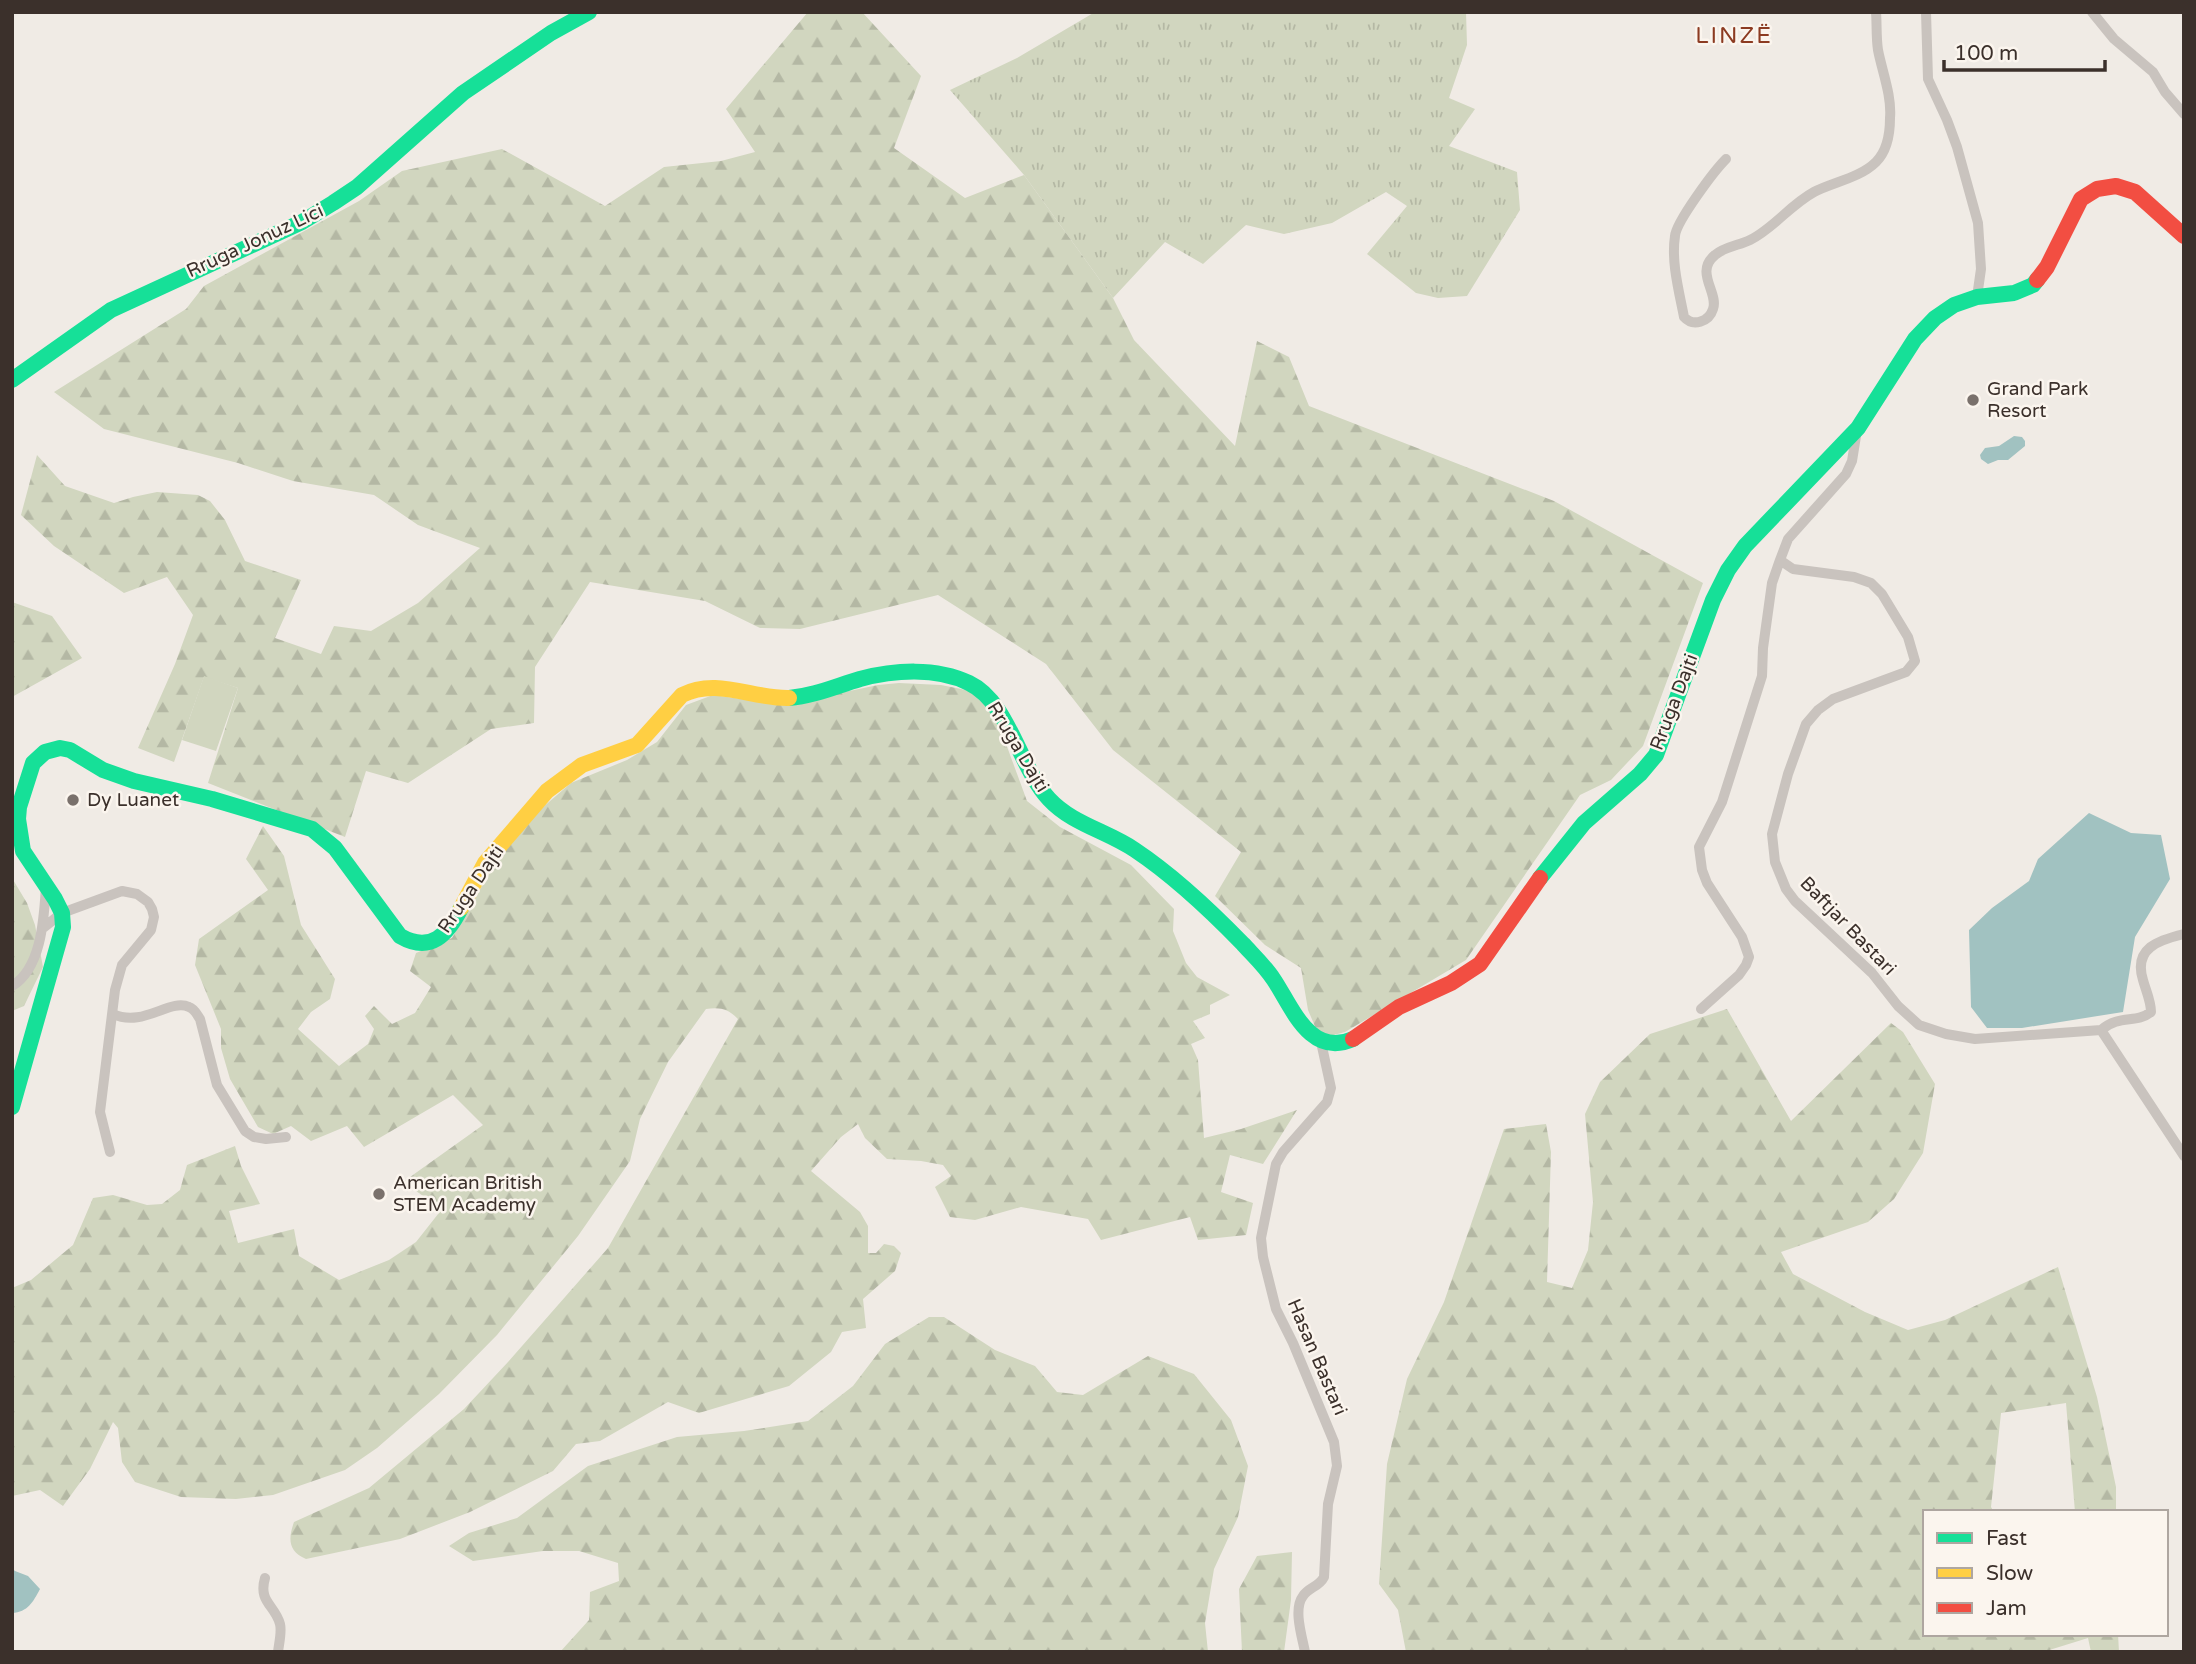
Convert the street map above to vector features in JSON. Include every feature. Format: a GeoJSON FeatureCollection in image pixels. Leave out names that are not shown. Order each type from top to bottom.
{"type":"FeatureCollection","features":[{"type":"Feature","properties":{"kind":"main road","name":"Rruga Jonuz Lici"},"geometry":{"type":"LineString","coordinates":[[12,380],[111,310],[289,228],[333,204],[357,187],[463,93],[551,33],[589,12]]}},
{"type":"Feature","properties":{"kind":"main road","name":"Rruga Dajti"},"geometry":{"type":"LineString","coordinates":[[62,913],[23,851],[19,833],[19,807],[33,764],[45,752],[60,748],[70,750],[103,770],[134,781],[212,799],[312,829],[335,848],[400,936],[408,941],[433,942],[450,928],[476,877],[494,852],[549,789],[579,766],[641,742],[669,705],[688,691],[712,687],[766,698],[804,697],[874,675],[923,673],[947,676],[977,687],[988,696],[1002,717],[1030,775],[1047,797],[1070,818],[1132,847],[1210,909],[1266,969],[1304,1030],[1321,1042],[1331,1044],[1354,1040],[1399,1007],[1452,984],[1482,963],[1521,904],[1582,825],[1648,767],[1656,755],[1713,600],[1728,570],[1745,546],[1858,428],[1915,339],[1935,318],[1954,305],[1977,297],[2014,293],[2033,285],[2047,267],[2081,199],[2097,189],[2116,186],[2135,192],[2184,236]]}},
{"type":"Feature","properties":{"kind":"main road"},"geometry":{"type":"LineString","coordinates":[[12,1107],[63,927],[62,913]]}},
{"type":"Feature","properties":{"kind":"street"},"geometry":{"type":"LineString","coordinates":[[1726,159],[1713,172],[1675,232],[1674,256],[1684,317],[1688,322],[1694,323],[1707,318],[1713,311],[1714,301],[1706,280],[1708,265],[1715,255],[1751,239],[1813,192],[1868,169],[1878,160],[1888,140],[1891,114],[1877,47],[1876,12]]}},
{"type":"Feature","properties":{"kind":"street"},"geometry":{"type":"LineString","coordinates":[[1926,12],[1928,79],[1947,120],[1978,223],[1981,269],[1977,297]]}},
{"type":"Feature","properties":{"kind":"street"},"geometry":{"type":"LineString","coordinates":[[2092,12],[2114,39],[2153,72],[2165,92],[2184,114]]}},
{"type":"Feature","properties":{"kind":"street"},"geometry":{"type":"LineString","coordinates":[[1701,1009],[1738,975],[1749,957],[1742,937],[1707,883],[1700,863],[1699,847],[1722,802],[1762,676],[1772,583],[1788,538],[1846,474],[1852,461],[1858,428]]}},
{"type":"Feature","properties":{"kind":"street","name":"Baftjar Bastari"},"geometry":{"type":"LineString","coordinates":[[1780,560],[1793,569],[1854,577],[1871,583],[1882,594],[1908,637],[1915,661],[1906,672],[1833,699],[1818,710],[1807,724],[1785,784],[1772,834],[1775,862],[1786,889],[1795,901],[1872,973],[1898,1006],[1919,1025],[1946,1034],[1975,1039],[2101,1030]]}},
{"type":"Feature","properties":{"kind":"street"},"geometry":{"type":"LineString","coordinates":[[12,986],[35,957],[43,928],[46,886]]}},
{"type":"Feature","properties":{"kind":"street"},"geometry":{"type":"LineString","coordinates":[[43,928],[62,913],[122,891],[137,894],[148,902],[152,909],[154,917],[150,930],[122,965],[115,990],[100,1112],[110,1152]]}},
{"type":"Feature","properties":{"kind":"street"},"geometry":{"type":"LineString","coordinates":[[2184,934],[2151,946],[2140,962],[2151,1012],[2144,1017],[2109,1023],[2101,1030],[2184,1156]]}},
{"type":"Feature","properties":{"kind":"street"},"geometry":{"type":"LineString","coordinates":[[113,1014],[128,1019],[141,1018],[181,1005],[195,1010],[200,1019],[217,1085],[245,1131],[254,1137],[266,1139],[286,1137]]}},
{"type":"Feature","properties":{"kind":"street","name":"Hasan Bastari"},"geometry":{"type":"LineString","coordinates":[[1305,1652],[1299,1613],[1300,1601],[1324,1577],[1328,1504],[1337,1457],[1319,1404],[1276,1309],[1261,1238],[1276,1164],[1283,1152],[1327,1102],[1331,1088],[1321,1042]]}},
{"type":"Feature","properties":{"kind":"street"},"geometry":{"type":"LineString","coordinates":[[265,1578],[262,1587],[264,1597],[281,1626],[278,1652]]}},
{"type":"Feature","properties":{"kind":"green space"},"geometry":{"type":"Polygon","coordinates":[[[808,12],[862,12],[921,76],[894,148],[965,198],[1024,175],[1113,298],[1134,340],[1235,446],[1257,341],[1289,357],[1309,406],[1554,501],[1703,583],[1643,746],[1611,780],[1580,795],[1466,960],[1345,1032],[1330,1036],[1317,1031],[1308,1010],[1301,968],[1265,945],[1215,896],[1241,852],[1113,750],[1046,664],[938,595],[800,629],[760,628],[705,601],[590,582],[535,667],[534,723],[491,729],[408,783],[366,771],[345,837],[208,783],[238,688],[204,677],[174,762],[138,748],[193,615],[167,577],[124,593],[54,546],[21,515],[37,455],[65,486],[114,503],[157,492],[198,495],[210,501],[225,520],[245,561],[301,580],[275,638],[321,654],[334,626],[371,631],[418,603],[480,548],[418,525],[374,495],[293,481],[238,463],[104,429],[54,392],[186,309],[204,286],[359,201],[402,171],[502,149],[605,206],[664,167],[721,161],[755,152],[726,109],[808,12]]]}},
{"type":"Feature","properties":{"kind":"green space"},"geometry":{"type":"Polygon","coordinates":[[[1095,12],[1466,12],[1467,45],[1449,98],[1475,109],[1449,146],[1517,172],[1520,210],[1467,296],[1438,298],[1416,293],[1367,254],[1407,206],[1386,192],[1332,223],[1284,234],[1246,225],[1203,264],[1165,242],[1113,298],[1024,175],[950,90],[1017,58],[1095,12]]]}},
{"type":"Feature","properties":{"kind":"green space"},"geometry":{"type":"Polygon","coordinates":[[[12,602],[52,616],[82,658],[12,697],[12,602]]]}},
{"type":"Feature","properties":{"kind":"green space"},"geometry":{"type":"Polygon","coordinates":[[[204,676],[238,688],[216,751],[182,740],[204,676]]]}},
{"type":"Feature","properties":{"kind":"green space"},"geometry":{"type":"Polygon","coordinates":[[[899,683],[941,685],[966,690],[981,698],[998,722],[1027,801],[1060,827],[1131,865],[1174,909],[1173,931],[1186,963],[1197,977],[1230,995],[1210,1005],[1210,1014],[1193,1021],[1205,1038],[1191,1044],[1198,1060],[1204,1138],[1297,1110],[1263,1164],[1230,1155],[1221,1192],[1253,1203],[1246,1235],[1198,1240],[1190,1217],[1101,1240],[1088,1219],[1021,1207],[975,1220],[950,1217],[935,1187],[951,1176],[943,1165],[887,1159],[865,1138],[858,1124],[841,1137],[811,1171],[860,1212],[868,1226],[868,1253],[876,1253],[884,1244],[894,1246],[901,1253],[895,1271],[863,1299],[866,1328],[842,1332],[831,1352],[789,1386],[699,1413],[668,1402],[600,1441],[576,1444],[553,1471],[470,1512],[400,1539],[306,1559],[300,1556],[291,1544],[294,1522],[369,1488],[464,1409],[608,1248],[738,1019],[724,1010],[706,1009],[668,1062],[640,1119],[630,1161],[578,1236],[497,1335],[439,1394],[377,1448],[345,1470],[273,1495],[236,1499],[181,1497],[135,1482],[122,1462],[118,1428],[113,1422],[90,1469],[63,1506],[40,1490],[12,1496],[12,1288],[31,1280],[73,1245],[93,1198],[113,1195],[147,1205],[162,1204],[180,1190],[187,1165],[235,1146],[241,1166],[260,1204],[229,1211],[238,1243],[294,1229],[299,1256],[339,1280],[389,1260],[416,1242],[442,1209],[403,1182],[483,1125],[453,1095],[364,1147],[347,1126],[311,1141],[291,1126],[273,1134],[258,1127],[230,1079],[221,1048],[221,1029],[195,965],[199,939],[268,890],[246,859],[263,826],[284,856],[301,925],[335,979],[330,999],[311,1012],[298,1029],[339,1066],[368,1044],[374,1029],[365,1016],[374,1006],[392,1024],[415,1013],[431,987],[410,971],[416,953],[452,938],[504,848],[528,820],[571,783],[627,760],[657,742],[686,705],[713,695],[771,703],[797,702],[899,683]]]}},
{"type":"Feature","properties":{"kind":"green space"},"geometry":{"type":"Polygon","coordinates":[[[12,878],[27,903],[35,925],[43,967],[24,1006],[12,1011],[12,878]]]}},
{"type":"Feature","properties":{"kind":"green space"},"geometry":{"type":"Polygon","coordinates":[[[1727,1009],[1791,1121],[1891,1023],[1903,1032],[1935,1084],[1923,1153],[1894,1199],[1868,1222],[1781,1252],[1793,1274],[1865,1312],[1908,1330],[1945,1320],[2058,1267],[2097,1397],[2116,1487],[2116,1510],[2075,1510],[2066,1403],[2001,1413],[1993,1510],[1923,1510],[1923,1636],[2118,1636],[2119,1652],[2091,1652],[2088,1638],[2043,1652],[1406,1652],[1398,1610],[1379,1584],[1387,1464],[1407,1379],[1444,1302],[1504,1129],[1546,1124],[1551,1152],[1547,1282],[1572,1288],[1588,1250],[1593,1202],[1585,1114],[1600,1082],[1650,1034],[1727,1009]]]}},
{"type":"Feature","properties":{"kind":"green space"},"geometry":{"type":"Polygon","coordinates":[[[929,1317],[944,1317],[995,1350],[1035,1366],[1057,1392],[1083,1395],[1148,1356],[1194,1374],[1231,1420],[1248,1466],[1238,1517],[1214,1569],[1205,1623],[1208,1652],[560,1652],[589,1620],[590,1592],[619,1581],[618,1563],[579,1551],[543,1551],[473,1561],[449,1546],[469,1533],[517,1518],[588,1466],[677,1437],[744,1431],[808,1421],[853,1386],[885,1344],[929,1317]]]}},
{"type":"Feature","properties":{"kind":"green space"},"geometry":{"type":"Polygon","coordinates":[[[1292,1552],[1291,1600],[1284,1652],[1242,1652],[1239,1589],[1257,1556],[1292,1552]]]}},
{"type":"Feature","properties":{"kind":"water"},"geometry":{"type":"Polygon","coordinates":[[[2014,436],[2022,437],[2025,446],[2008,460],[1988,464],[1981,459],[1980,455],[1985,448],[1999,446],[2014,436]]]}},
{"type":"Feature","properties":{"kind":"water"},"geometry":{"type":"Polygon","coordinates":[[[2089,813],[2131,833],[2161,835],[2170,879],[2135,937],[2123,1012],[2022,1028],[1987,1028],[1971,1007],[1969,930],[1992,908],[2029,881],[2038,859],[2089,813]]]}},
{"type":"Feature","properties":{"kind":"water"},"geometry":{"type":"Polygon","coordinates":[[[12,1568],[28,1576],[40,1589],[26,1608],[12,1613],[12,1568]]]}},
{"type":"Feature","properties":{"kind":"traffic: fast"},"geometry":{"type":"LineString","coordinates":[[12,380],[111,310],[302,222],[333,203],[357,187],[463,93],[551,33],[589,12]]}},
{"type":"Feature","properties":{"kind":"traffic: fast"},"geometry":{"type":"LineString","coordinates":[[1540,878],[1584,823],[1640,774],[1656,755],[1713,600],[1728,570],[1745,546],[1858,428],[1915,339],[1935,318],[1954,305],[1977,297],[2014,293],[2033,285],[2037,280]]}},
{"type":"Feature","properties":{"kind":"traffic: fast"},"geometry":{"type":"LineString","coordinates":[[789,698],[816,693],[860,679],[901,672],[943,674],[969,683],[983,692],[994,705],[1029,770],[1058,808],[1135,850],[1191,894],[1263,965],[1296,1016],[1314,1036],[1325,1042],[1338,1043],[1353,1039]]}},
{"type":"Feature","properties":{"kind":"traffic: fast"},"geometry":{"type":"LineString","coordinates":[[12,1107],[63,927],[62,913],[55,899],[23,851],[18,819],[19,807],[33,763],[45,752],[60,748],[70,750],[103,770],[134,781],[212,799],[312,829],[335,848],[400,936],[411,941],[421,943],[437,938],[450,926],[461,908]]}},
{"type":"Feature","properties":{"kind":"traffic: slow"},"geometry":{"type":"LineString","coordinates":[[461,908],[485,863],[547,791],[582,765],[637,745],[682,695],[695,690],[721,688],[789,698]]}},
{"type":"Feature","properties":{"kind":"traffic: jam"},"geometry":{"type":"LineString","coordinates":[[2037,280],[2047,267],[2081,199],[2097,189],[2116,186],[2135,192],[2184,236]]}},
{"type":"Feature","properties":{"kind":"traffic: jam"},"geometry":{"type":"LineString","coordinates":[[1353,1039],[1399,1007],[1451,983],[1480,964],[1540,878]]}},
{"type":"Feature","properties":{"kind":"place","name":"Grand Park Resort"},"geometry":{"type":"Point","coordinates":[1973,400]}},
{"type":"Feature","properties":{"kind":"place","name":"Dy Luanet"},"geometry":{"type":"Point","coordinates":[73,800]}},
{"type":"Feature","properties":{"kind":"place","name":"American British STEM Academy"},"geometry":{"type":"Point","coordinates":[379,1194]}},
{"type":"Feature","properties":{"kind":"district","name":"LINZË"},"geometry":{"type":"Point","coordinates":[1734,36]}}]}
